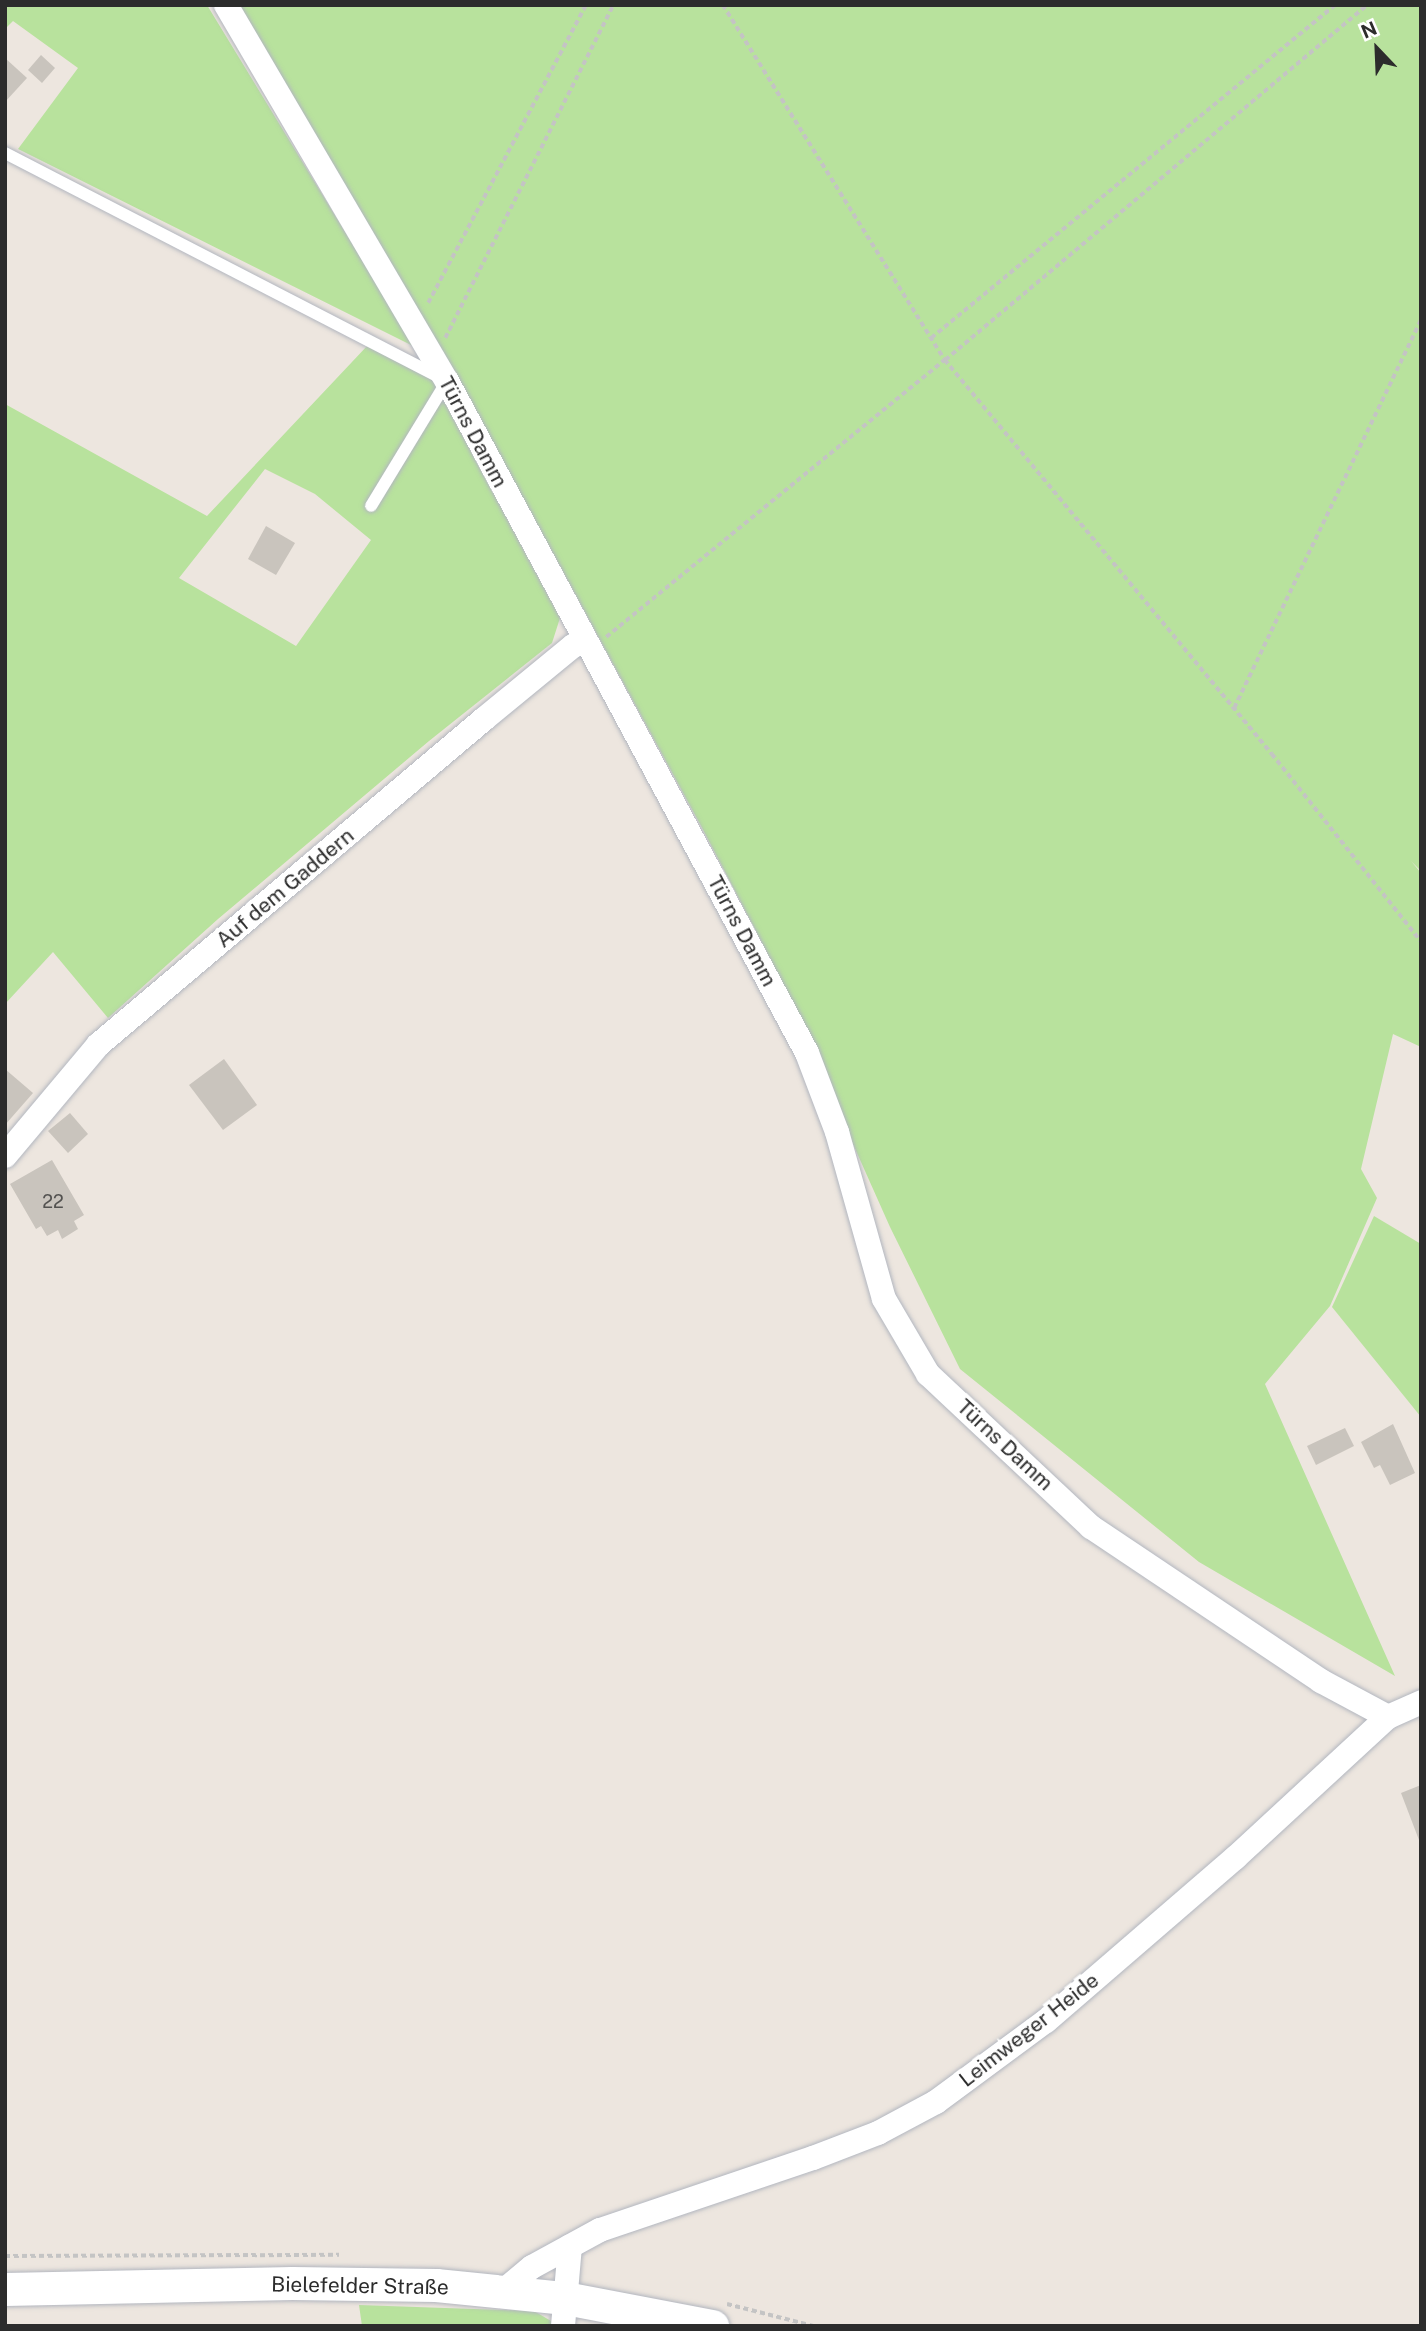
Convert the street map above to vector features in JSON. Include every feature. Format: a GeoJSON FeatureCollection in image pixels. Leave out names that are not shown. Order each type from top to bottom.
{"type":"FeatureCollection","features":[{"type":"Feature","properties":{"kind":"main road","name":"Bielefelder Straße"},"geometry":{"type":"LineString","coordinates":[[5,2289],[292,2283],[436,2285],[502,2292],[564,2312],[712,2326]]}},
{"type":"Feature","properties":{"kind":"street","name":"Türns Damm"},"geometry":{"type":"LineString","coordinates":[[226,5],[447,381],[807,1052],[837,1132],[884,1299],[928,1374],[1091,1527],[1321,1681],[1388,1717]]}},
{"type":"Feature","properties":{"kind":"street","name":"Auf dem Gaddern"},"geometry":{"type":"LineString","coordinates":[[5,1156],[98,1045],[573,646],[588,645]]}},
{"type":"Feature","properties":{"kind":"street","name":"Leimweger Heide"},"geometry":{"type":"LineString","coordinates":[[502,2292],[532,2267],[634,2216],[813,2158],[878,2133],[936,2102],[1046,2021],[1235,1858],[1388,1717],[1421,1702]]}},
{"type":"Feature","properties":{"kind":"street"},"geometry":{"type":"LineString","coordinates":[[564,2312],[570,2246]]}},
{"type":"Feature","properties":{"kind":"lane"},"geometry":{"type":"LineString","coordinates":[[5,153],[447,381],[371,506]]}},
{"type":"Feature","properties":{"kind":"path"},"geometry":{"type":"LineString","coordinates":[[416,327],[474,212],[586,5]]}},
{"type":"Feature","properties":{"kind":"path"},"geometry":{"type":"LineString","coordinates":[[434,359],[613,5]]}},
{"type":"Feature","properties":{"kind":"path"},"geometry":{"type":"LineString","coordinates":[[723,5],[945,360],[1234,708],[1421,941]]}},
{"type":"Feature","properties":{"kind":"path"},"geometry":{"type":"LineString","coordinates":[[931,338],[1335,5]]}},
{"type":"Feature","properties":{"kind":"path"},"geometry":{"type":"LineString","coordinates":[[588,645],[945,360],[1367,5]]}},
{"type":"Feature","properties":{"kind":"path"},"geometry":{"type":"LineString","coordinates":[[1234,708],[1421,319]]}},
{"type":"Feature","properties":{"kind":"green space"},"geometry":{"type":"Polygon","coordinates":[[[5,5],[207,5],[415,347],[18,149],[78,68],[13,21],[5,29],[5,5]]]}},
{"type":"Feature","properties":{"kind":"green space"},"geometry":{"type":"Polygon","coordinates":[[[234,5],[1421,5],[1421,871],[1411,861],[1421,873],[1421,1047],[1393,1034],[1361,1169],[1377,1198],[1330,1306],[1265,1384],[1395,1676],[1199,1562],[960,1369],[890,1227],[770,958],[701,826],[528,507],[234,5]]]}},
{"type":"Feature","properties":{"kind":"green space"},"geometry":{"type":"Polygon","coordinates":[[[368,345],[432,379],[560,618],[552,643],[429,741],[218,919],[108,1018],[53,952],[5,1004],[5,404],[207,516],[368,345]],[[265,469],[179,578],[296,646],[371,540],[315,494],[265,469]]]}},
{"type":"Feature","properties":{"kind":"green space"},"geometry":{"type":"Polygon","coordinates":[[[1374,1216],[1421,1244],[1421,1417],[1332,1307],[1374,1216]]]}},
{"type":"Feature","properties":{"kind":"green space"},"geometry":{"type":"Polygon","coordinates":[[[359,2305],[534,2311],[551,2321],[552,2326],[362,2326],[359,2305]]]}},
{"type":"Feature","properties":{"kind":"building"},"geometry":{"type":"Polygon","coordinates":[[[41,55],[55,68],[42,83],[28,70],[41,55]]]}},
{"type":"Feature","properties":{"kind":"building"},"geometry":{"type":"Polygon","coordinates":[[[5,58],[27,78],[5,102],[5,58]]]}},
{"type":"Feature","properties":{"kind":"building"},"geometry":{"type":"Polygon","coordinates":[[[266,526],[295,543],[276,575],[248,559],[266,526]]]}},
{"type":"Feature","properties":{"kind":"building"},"geometry":{"type":"Polygon","coordinates":[[[224,1059],[257,1105],[223,1130],[189,1085],[224,1059]]]}},
{"type":"Feature","properties":{"kind":"building"},"geometry":{"type":"Polygon","coordinates":[[[5,1069],[33,1093],[5,1125],[5,1069]]]}},
{"type":"Feature","properties":{"kind":"building"},"geometry":{"type":"Polygon","coordinates":[[[70,1113],[88,1134],[68,1153],[48,1131],[70,1113]]]}},
{"type":"Feature","properties":{"kind":"building"},"geometry":{"type":"Polygon","coordinates":[[[52,1160],[84,1215],[74,1221],[78,1229],[62,1239],[58,1230],[47,1236],[41,1226],[36,1229],[10,1184],[52,1160]]]}},
{"type":"Feature","properties":{"kind":"building"},"geometry":{"type":"Polygon","coordinates":[[[1393,1424],[1415,1473],[1390,1485],[1380,1465],[1374,1468],[1361,1442],[1393,1424]]]}},
{"type":"Feature","properties":{"kind":"building"},"geometry":{"type":"Polygon","coordinates":[[[1345,1428],[1354,1446],[1316,1465],[1307,1446],[1345,1428]]]}},
{"type":"Feature","properties":{"kind":"building"},"geometry":{"type":"Polygon","coordinates":[[[1421,1785],[1421,1840],[1419,1840],[1401,1793],[1421,1785]]]}}]}
